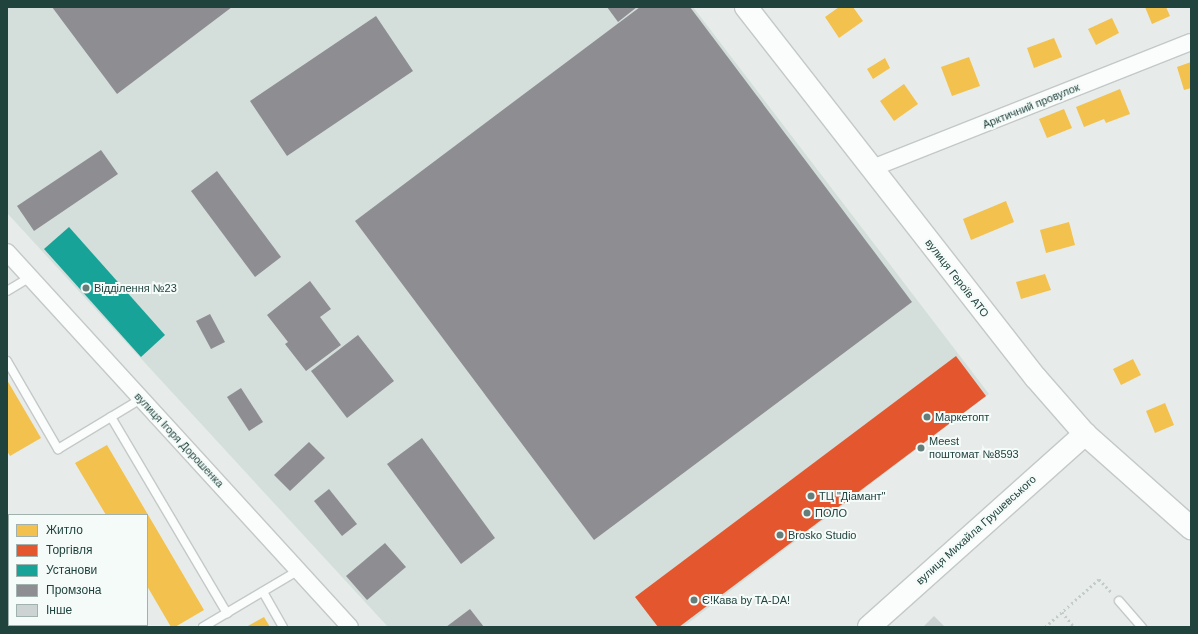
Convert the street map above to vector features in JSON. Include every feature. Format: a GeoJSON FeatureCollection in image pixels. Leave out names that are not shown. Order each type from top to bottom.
{"type":"FeatureCollection","features":[{"type":"Feature","properties":{"kind":"main road","name":"вулиця Героїв АТО"},"geometry":{"type":"LineString","coordinates":[[746,7],[870,170],[1036,378],[1085,434],[1191,528]]}},
{"type":"Feature","properties":{"kind":"main road","name":"вулиця Михайла Грушевського"},"geometry":{"type":"LineString","coordinates":[[869,627],[1085,434]]}},
{"type":"Feature","properties":{"kind":"street","name":"Арктичний провулок"},"geometry":{"type":"LineString","coordinates":[[870,170],[1191,42]]}},
{"type":"Feature","properties":{"kind":"street","name":"вулиця Ігоря Дорошенка"},"geometry":{"type":"LineString","coordinates":[[7,252],[350,627]]}},
{"type":"Feature","properties":{"kind":"lane"},"geometry":{"type":"LineString","coordinates":[[7,291],[30,277]]}},
{"type":"Feature","properties":{"kind":"lane"},"geometry":{"type":"LineString","coordinates":[[7,361],[58,448],[141,399]]}},
{"type":"Feature","properties":{"kind":"lane"},"geometry":{"type":"LineString","coordinates":[[111,417],[227,613]]}},
{"type":"Feature","properties":{"kind":"lane"},"geometry":{"type":"LineString","coordinates":[[203,627],[299,570]]}},
{"type":"Feature","properties":{"kind":"lane"},"geometry":{"type":"LineString","coordinates":[[263,592],[283,627]]}},
{"type":"Feature","properties":{"kind":"lane"},"geometry":{"type":"LineString","coordinates":[[1119,601],[1142,627]]}},
{"type":"Feature","properties":{"kind":"path"},"geometry":{"type":"LineString","coordinates":[[1045,627],[1099,579],[1119,601]]}},
{"type":"Feature","properties":{"kind":"path"},"geometry":{"type":"LineString","coordinates":[[1062,612],[1074,627]]}},
{"type":"Feature","properties":{"kind":"shaded area"},"geometry":{"type":"Polygon","coordinates":[[[7,7],[693,7],[989,394],[683,627],[388,627],[7,213],[7,7]]]}},
{"type":"Feature","properties":{"kind":"building: Житло"},"geometry":{"type":"Polygon","coordinates":[[[839,7],[853,7],[863,21],[839,38],[825,17],[839,7]]]}},
{"type":"Feature","properties":{"kind":"building: Житло"},"geometry":{"type":"Polygon","coordinates":[[[1145,7],[1166,7],[1170,16],[1152,24],[1145,7]]]}},
{"type":"Feature","properties":{"kind":"building: Житло"},"geometry":{"type":"Polygon","coordinates":[[[1112,18],[1119,33],[1096,45],[1088,29],[1112,18]]]}},
{"type":"Feature","properties":{"kind":"building: Житло"},"geometry":{"type":"Polygon","coordinates":[[[1054,38],[1062,57],[1034,68],[1027,48],[1054,38]]]}},
{"type":"Feature","properties":{"kind":"building: Житло"},"geometry":{"type":"Polygon","coordinates":[[[969,57],[980,86],[952,96],[941,67],[969,57]]]}},
{"type":"Feature","properties":{"kind":"building: Житло"},"geometry":{"type":"Polygon","coordinates":[[[885,58],[890,68],[873,79],[867,69],[885,58]]]}},
{"type":"Feature","properties":{"kind":"building: Житло"},"geometry":{"type":"Polygon","coordinates":[[[1191,62],[1191,88],[1184,90],[1177,67],[1191,62]]]}},
{"type":"Feature","properties":{"kind":"building: Житло"},"geometry":{"type":"Polygon","coordinates":[[[904,84],[918,104],[894,121],[880,101],[904,84]]]}},
{"type":"Feature","properties":{"kind":"building: Житло"},"geometry":{"type":"Polygon","coordinates":[[[1120,89],[1130,114],[1106,123],[1104,119],[1084,127],[1076,107],[1120,89]]]}},
{"type":"Feature","properties":{"kind":"building: Житло"},"geometry":{"type":"Polygon","coordinates":[[[1064,109],[1072,128],[1047,138],[1039,119],[1064,109]]]}},
{"type":"Feature","properties":{"kind":"building: Житло"},"geometry":{"type":"Polygon","coordinates":[[[1006,201],[1014,222],[971,240],[963,219],[1006,201]]]}},
{"type":"Feature","properties":{"kind":"building: Житло"},"geometry":{"type":"Polygon","coordinates":[[[1069,222],[1075,245],[1046,253],[1040,230],[1069,222]]]}},
{"type":"Feature","properties":{"kind":"building: Житло"},"geometry":{"type":"Polygon","coordinates":[[[1045,274],[1051,290],[1021,299],[1016,282],[1045,274]]]}},
{"type":"Feature","properties":{"kind":"building: Житло"},"geometry":{"type":"Polygon","coordinates":[[[1133,359],[1141,375],[1121,385],[1113,369],[1133,359]]]}},
{"type":"Feature","properties":{"kind":"building: Житло"},"geometry":{"type":"Polygon","coordinates":[[[7,380],[41,438],[10,456],[7,451],[7,380]]]}},
{"type":"Feature","properties":{"kind":"building: Житло"},"geometry":{"type":"Polygon","coordinates":[[[1165,403],[1174,425],[1155,433],[1146,411],[1165,403]]]}},
{"type":"Feature","properties":{"kind":"building: Житло"},"geometry":{"type":"Polygon","coordinates":[[[107,445],[148,514],[105,514],[75,463],[107,445]]]}},
{"type":"Feature","properties":{"kind":"building: Житло"},"geometry":{"type":"Polygon","coordinates":[[[148,515],[204,610],[175,627],[171,627],[148,588],[148,515]]]}},
{"type":"Feature","properties":{"kind":"building: Житло"},"geometry":{"type":"Polygon","coordinates":[[[264,617],[270,627],[246,627],[264,617]]]}},
{"type":"Feature","properties":{"kind":"building: Торгівля","name":"ТЦ \"Діамант\""},"geometry":{"type":"Polygon","coordinates":[[[956,356],[986,396],[679,627],[658,627],[635,597],[956,356]]]}},
{"type":"Feature","properties":{"kind":"building: Установи"},"geometry":{"type":"Polygon","coordinates":[[[69,227],[165,335],[141,357],[44,249],[69,227]]]}},
{"type":"Feature","properties":{"kind":"building: Промзона"},"geometry":{"type":"Polygon","coordinates":[[[52,7],[232,7],[117,94],[52,7]]]}},
{"type":"Feature","properties":{"kind":"building: Промзона"},"geometry":{"type":"Polygon","coordinates":[[[607,7],[637,7],[618,22],[607,7]]]}},
{"type":"Feature","properties":{"kind":"building: Промзона"},"geometry":{"type":"Polygon","coordinates":[[[640,7],[690,7],[912,302],[594,540],[355,221],[640,7]]]}},
{"type":"Feature","properties":{"kind":"building: Промзона"},"geometry":{"type":"Polygon","coordinates":[[[376,16],[413,71],[287,156],[250,101],[376,16]]]}},
{"type":"Feature","properties":{"kind":"building: Промзона"},"geometry":{"type":"Polygon","coordinates":[[[101,150],[118,174],[34,231],[17,206],[101,150]]]}},
{"type":"Feature","properties":{"kind":"building: Промзона"},"geometry":{"type":"Polygon","coordinates":[[[217,171],[281,257],[255,277],[191,191],[217,171]]]}},
{"type":"Feature","properties":{"kind":"building: Промзона"},"geometry":{"type":"Polygon","coordinates":[[[310,281],[331,309],[320,317],[341,345],[306,371],[285,344],[288,342],[267,315],[310,281]]]}},
{"type":"Feature","properties":{"kind":"building: Промзона"},"geometry":{"type":"Polygon","coordinates":[[[210,314],[225,342],[211,349],[196,321],[210,314]]]}},
{"type":"Feature","properties":{"kind":"building: Промзона"},"geometry":{"type":"Polygon","coordinates":[[[358,335],[394,381],[347,418],[311,371],[358,335]]]}},
{"type":"Feature","properties":{"kind":"building: Промзона"},"geometry":{"type":"Polygon","coordinates":[[[241,388],[263,422],[249,431],[227,397],[241,388]]]}},
{"type":"Feature","properties":{"kind":"building: Промзона"},"geometry":{"type":"Polygon","coordinates":[[[422,438],[495,538],[461,564],[387,464],[422,438]]]}},
{"type":"Feature","properties":{"kind":"building: Промзона"},"geometry":{"type":"Polygon","coordinates":[[[309,442],[325,458],[290,491],[274,475],[309,442]]]}},
{"type":"Feature","properties":{"kind":"building: Промзона"},"geometry":{"type":"Polygon","coordinates":[[[329,489],[357,524],[342,536],[314,501],[329,489]]]}},
{"type":"Feature","properties":{"kind":"building: Промзона"},"geometry":{"type":"Polygon","coordinates":[[[385,543],[406,567],[367,600],[346,576],[385,543]]]}},
{"type":"Feature","properties":{"kind":"building: Промзона"},"geometry":{"type":"Polygon","coordinates":[[[470,609],[484,627],[446,627],[470,609]]]}},
{"type":"Feature","properties":{"kind":"building: Інше"},"geometry":{"type":"Polygon","coordinates":[[[934,616],[945,627],[923,627],[934,616]]]}},
{"type":"Feature","properties":{"kind":"place","name":"Відділення №23"},"geometry":{"type":"Point","coordinates":[86,288]}},
{"type":"Feature","properties":{"kind":"place","name":"Маркетопт"},"geometry":{"type":"Point","coordinates":[927,417]}},
{"type":"Feature","properties":{"kind":"place","name":"Meest поштомат №8593"},"geometry":{"type":"Point","coordinates":[921,448]}},
{"type":"Feature","properties":{"kind":"place","name":"ТЦ \"Діамант\""},"geometry":{"type":"Point","coordinates":[811,496]}},
{"type":"Feature","properties":{"kind":"place","name":"ПОЛО"},"geometry":{"type":"Point","coordinates":[807,513]}},
{"type":"Feature","properties":{"kind":"place","name":"Brosko Studio"},"geometry":{"type":"Point","coordinates":[780,535]}},
{"type":"Feature","properties":{"kind":"place","name":"Є!Кава by TA-DA!"},"geometry":{"type":"Point","coordinates":[694,600]}}]}
